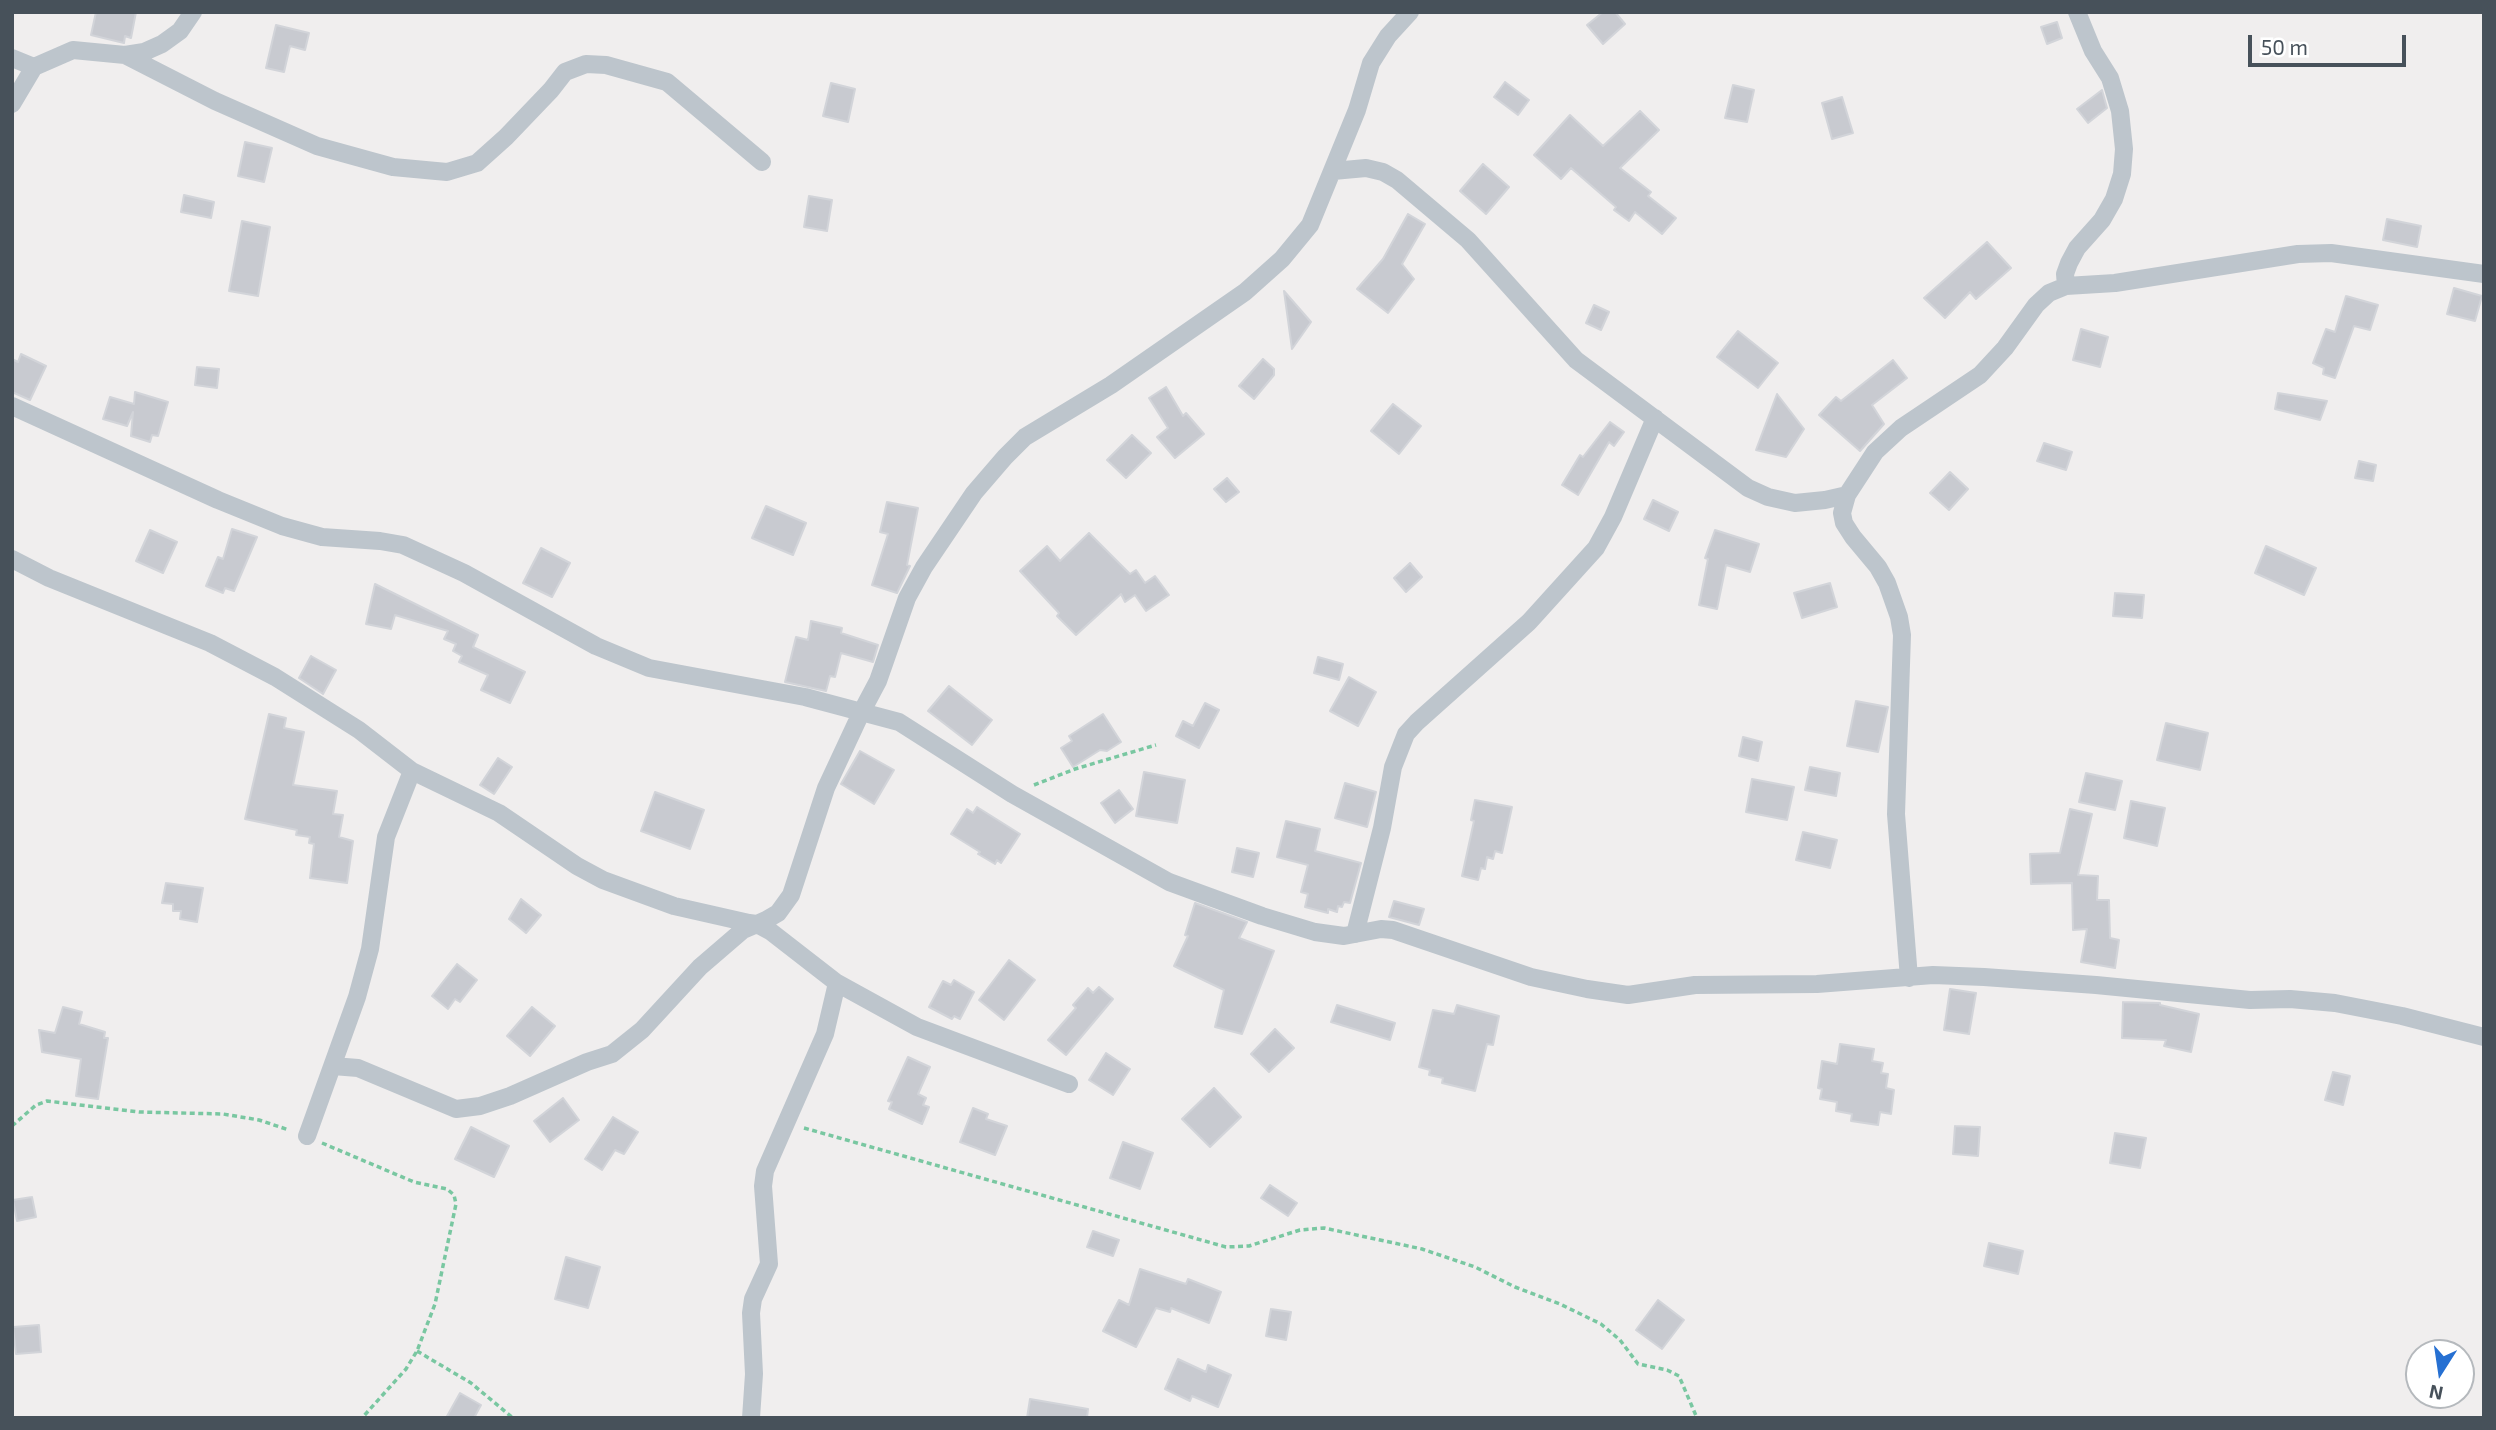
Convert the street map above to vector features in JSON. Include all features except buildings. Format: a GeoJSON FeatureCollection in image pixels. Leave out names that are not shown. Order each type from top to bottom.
{"type":"FeatureCollection","features":[{"type":"Feature","properties":{"kind":"street"},"geometry":{"type":"LineString","coordinates":[[12,104],[34,67],[73,50],[125,55],[144,52],[162,44],[180,31],[193,12]]}},
{"type":"Feature","properties":{"kind":"street"},"geometry":{"type":"LineString","coordinates":[[333,1066],[358,1068],[456,1109],[480,1107],[612,1054],[642,1030],[700,967],[743,930],[778,913],[791,895],[826,788],[878,681],[907,598],[924,567],[974,493],[1025,437],[1111,385],[1245,292],[1282,259],[1310,225],[1357,110],[1371,63],[1388,36],[1410,12]]}},
{"type":"Feature","properties":{"kind":"street"},"geometry":{"type":"LineString","coordinates":[[2066,286],[2065,274],[2077,248],[2102,220],[2114,199],[2122,174],[2124,149],[2117,97],[2110,78],[2093,51],[2077,12]]}},
{"type":"Feature","properties":{"kind":"street"},"geometry":{"type":"LineString","coordinates":[[125,55],[215,101],[317,146],[393,167],[447,172],[477,163],[506,137],[565,72],[586,64],[606,65],[667,82],[762,162]]}},
{"type":"Feature","properties":{"kind":"street"},"geometry":{"type":"LineString","coordinates":[[12,58],[34,67]]}},
{"type":"Feature","properties":{"kind":"street"},"geometry":{"type":"LineString","coordinates":[[1334,171],[1366,168],[1383,172],[1397,180],[1468,240],[1576,360],[1748,488],[1768,497],[1805,503],[1847,495]]}},
{"type":"Feature","properties":{"kind":"street"},"geometry":{"type":"LineString","coordinates":[[1909,978],[1896,814],[1902,635],[1887,583],[1844,523],[1842,513],[1847,495],[1875,452],[1901,428],[1980,375],[2006,348],[2036,305],[2049,293],[2066,286],[2115,283],[2298,254],[2331,253],[2484,274]]}},
{"type":"Feature","properties":{"kind":"street"},"geometry":{"type":"LineString","coordinates":[[12,407],[282,526],[322,537],[403,545],[464,573],[596,646],[649,668],[805,697],[899,722],[1012,794],[1178,886],[1315,932],[1344,936],[1381,929],[1406,933],[1543,980],[1628,995],[1695,985],[1817,984],[1933,975],[2011,978],[2250,1000],[2290,999],[2335,1003],[2402,1016],[2484,1037]]}},
{"type":"Feature","properties":{"kind":"street"},"geometry":{"type":"LineString","coordinates":[[1355,934],[1382,828],[1393,767],[1406,734],[1528,622],[1596,548],[1613,517],[1655,418]]}},
{"type":"Feature","properties":{"kind":"street"},"geometry":{"type":"LineString","coordinates":[[12,559],[49,579],[210,643],[275,677],[359,730],[412,771],[499,813],[577,866],[603,880],[674,906],[757,923],[837,983],[917,1027],[1069,1084]]}},
{"type":"Feature","properties":{"kind":"street"},"geometry":{"type":"LineString","coordinates":[[307,1136],[357,997],[370,949],[386,837],[412,771]]}},
{"type":"Feature","properties":{"kind":"street"},"geometry":{"type":"LineString","coordinates":[[751,1418],[754,1374],[752,1304],[769,1264],[763,1185],[765,1171],[825,1034],[837,983]]}},
{"type":"Feature","properties":{"kind":"path"},"geometry":{"type":"LineString","coordinates":[[1012,794],[1075,769],[1156,745]]}},
{"type":"Feature","properties":{"kind":"path"},"geometry":{"type":"LineString","coordinates":[[12,1126],[36,1105],[47,1101],[139,1112],[223,1114],[258,1120],[307,1136],[414,1182],[447,1189],[454,1195],[456,1205],[435,1304],[417,1351],[406,1369],[362,1418]]}},
{"type":"Feature","properties":{"kind":"path"},"geometry":{"type":"LineString","coordinates":[[785,1122],[1226,1247],[1249,1245],[1300,1230],[1324,1228],[1422,1249],[1475,1267],[1601,1324],[1620,1340],[1638,1364],[1667,1370],[1679,1376],[1697,1418]]}},
{"type":"Feature","properties":{"kind":"path"},"geometry":{"type":"LineString","coordinates":[[417,1351],[471,1383],[513,1418]]}}]}
